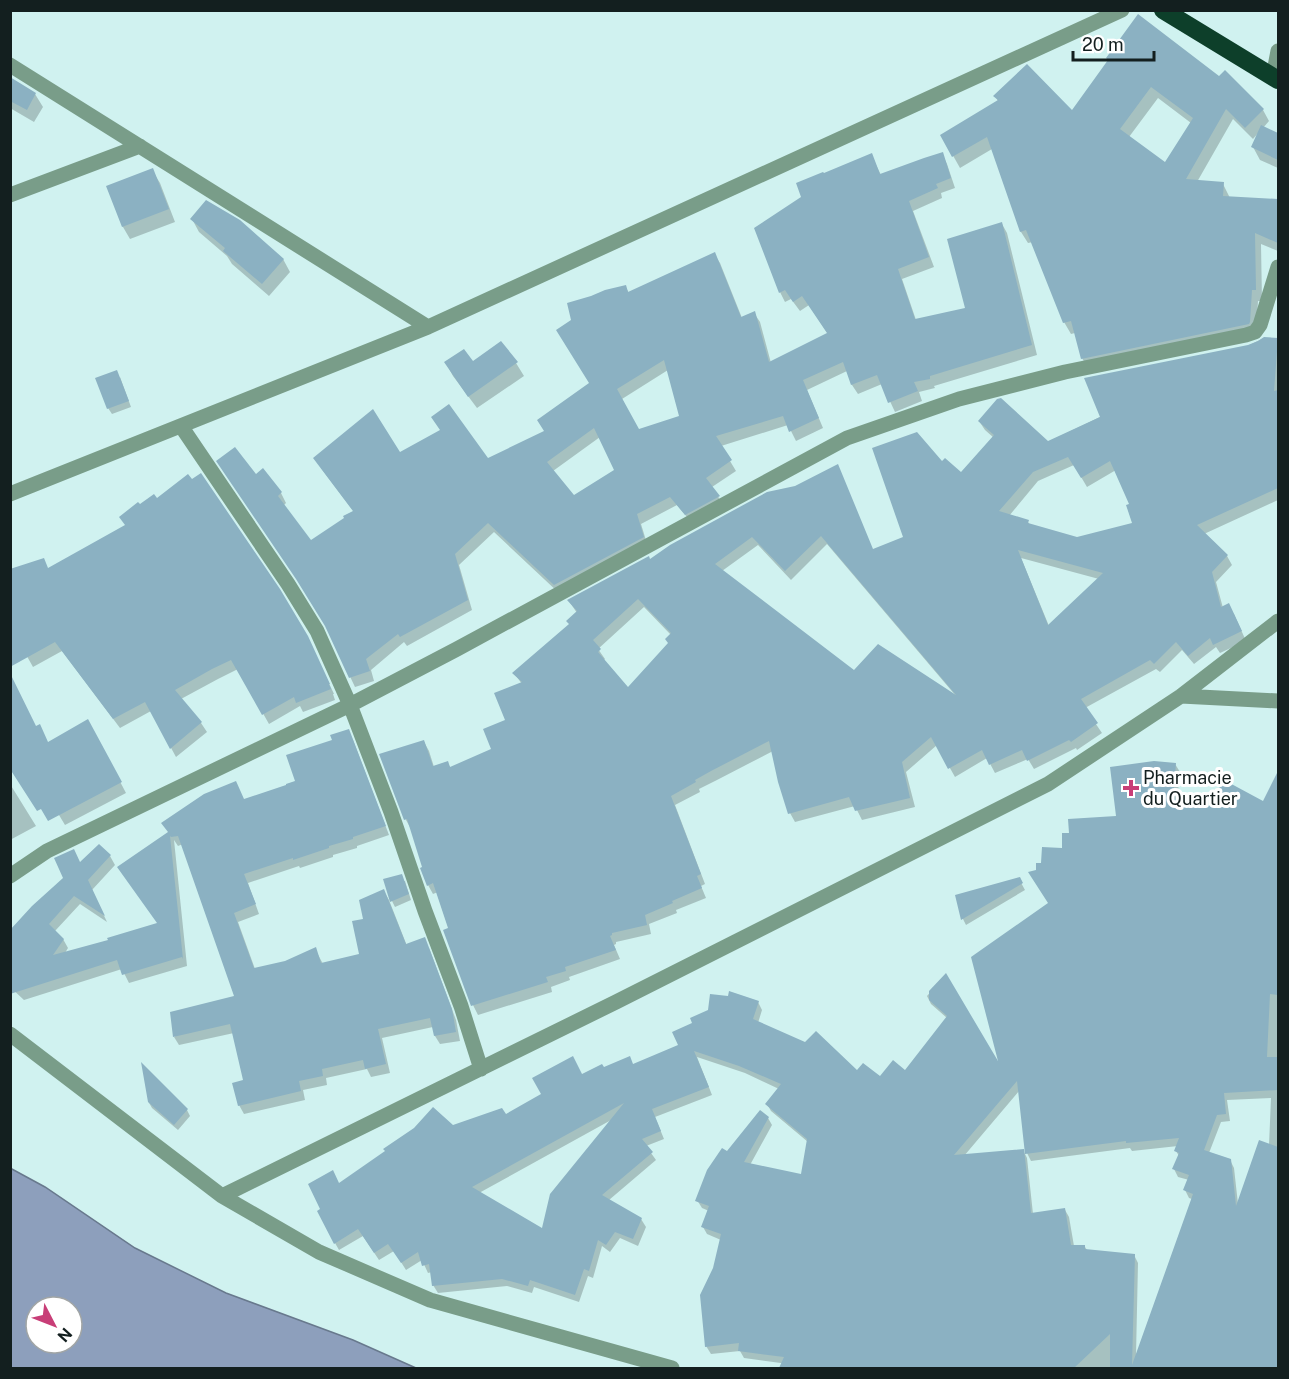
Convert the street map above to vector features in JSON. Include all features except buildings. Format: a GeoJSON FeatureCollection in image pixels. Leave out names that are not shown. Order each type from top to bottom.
{"type":"FeatureCollection","features":[{"type":"Feature","properties":{"kind":"highway"},"geometry":{"type":"LineString","coordinates":[[1163,10],[1276,78]]}},
{"type":"Feature","properties":{"kind":"street"},"geometry":{"type":"LineString","coordinates":[[10,494],[428,327],[1122,10]]}},
{"type":"Feature","properties":{"kind":"street"},"geometry":{"type":"LineString","coordinates":[[1276,78],[1278,51]]}},
{"type":"Feature","properties":{"kind":"street"},"geometry":{"type":"LineString","coordinates":[[10,65],[428,327]]}},
{"type":"Feature","properties":{"kind":"street"},"geometry":{"type":"LineString","coordinates":[[10,195],[140,146]]}},
{"type":"Feature","properties":{"kind":"street"},"geometry":{"type":"LineString","coordinates":[[10,876],[47,851],[350,705],[847,438],[959,399],[1065,372],[1255,332],[1260,325],[1278,267]]}},
{"type":"Feature","properties":{"kind":"street"},"geometry":{"type":"LineString","coordinates":[[181,426],[288,584],[317,631],[350,705],[391,812],[425,912],[461,1006],[481,1069]]}},
{"type":"Feature","properties":{"kind":"street"},"geometry":{"type":"LineString","coordinates":[[222,1196],[481,1069],[1048,784],[1180,696],[1278,621]]}},
{"type":"Feature","properties":{"kind":"street"},"geometry":{"type":"LineString","coordinates":[[1180,696],[1278,701]]}},
{"type":"Feature","properties":{"kind":"street"},"geometry":{"type":"LineString","coordinates":[[10,1034],[222,1196],[319,1252],[430,1300],[672,1368]]}},
{"type":"Feature","properties":{"kind":"water"},"geometry":{"type":"Polygon","coordinates":[[[10,1168],[45,1187],[135,1248],[226,1293],[353,1340],[416,1368],[11,1368],[10,1168]]]}},
{"type":"Feature","properties":{"kind":"place","name":"Pharmacie du Quartier"},"geometry":{"type":"Point","coordinates":[1131,788]}}]}
